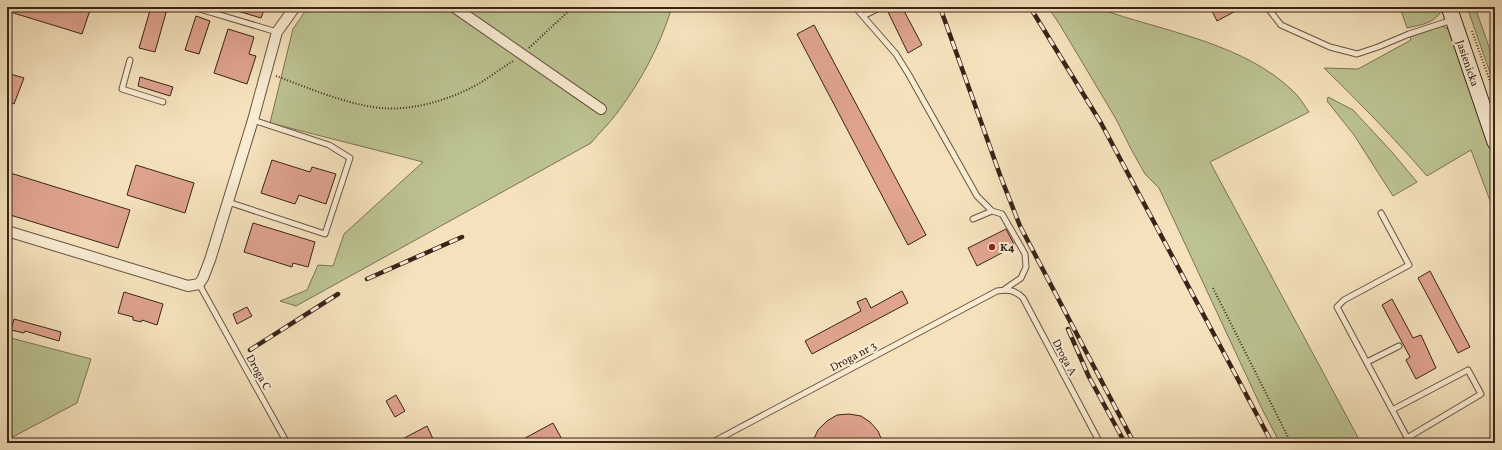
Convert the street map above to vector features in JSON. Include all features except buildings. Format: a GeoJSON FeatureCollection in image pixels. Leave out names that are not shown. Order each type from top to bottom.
{"type":"FeatureCollection","features":[{"type":"Feature","properties":{"kind":"main road","name":"Jasienicka"},"geometry":{"type":"LineString","coordinates":[[1451,13],[1494,135]]}},
{"type":"Feature","properties":{"kind":"street"},"geometry":{"type":"LineString","coordinates":[[7,231],[188,286],[199,284],[210,260],[228,202],[267,73],[277,32],[295,7]]}},
{"type":"Feature","properties":{"kind":"street"},"geometry":{"type":"LineString","coordinates":[[454,7],[601,109]]}},
{"type":"Feature","properties":{"kind":"lane"},"geometry":{"type":"LineString","coordinates":[[193,7],[277,32]]}},
{"type":"Feature","properties":{"kind":"lane","name":"Droga nr 3"},"geometry":{"type":"LineString","coordinates":[[711,443],[997,291],[1005,289],[1021,278],[1026,267],[1025,254],[1002,214],[992,211],[977,196],[896,54],[855,7]]}},
{"type":"Feature","properties":{"kind":"lane"},"geometry":{"type":"LineString","coordinates":[[863,16],[881,7]]}},
{"type":"Feature","properties":{"kind":"lane"},"geometry":{"type":"LineString","coordinates":[[1267,7],[1281,25],[1330,47],[1357,54],[1409,34],[1451,13]]}},
{"type":"Feature","properties":{"kind":"lane"},"geometry":{"type":"LineString","coordinates":[[130,60],[122,89],[163,102]]}},
{"type":"Feature","properties":{"kind":"lane"},"geometry":{"type":"LineString","coordinates":[[228,202],[325,234],[350,158],[329,145],[253,120]]}},
{"type":"Feature","properties":{"kind":"lane"},"geometry":{"type":"LineString","coordinates":[[973,220],[992,211]]}},
{"type":"Feature","properties":{"kind":"lane"},"geometry":{"type":"LineString","coordinates":[[1381,213],[1408,265],[1344,300],[1337,307],[1410,443]]}},
{"type":"Feature","properties":{"kind":"lane","name":"Droga C"},"geometry":{"type":"LineString","coordinates":[[199,284],[287,443]]}},
{"type":"Feature","properties":{"kind":"lane","name":"Droga A"},"geometry":{"type":"LineString","coordinates":[[1005,289],[1014,291],[1023,298],[1100,443]]}},
{"type":"Feature","properties":{"kind":"lane"},"geometry":{"type":"LineString","coordinates":[[1366,362],[1399,346]]}},
{"type":"Feature","properties":{"kind":"lane"},"geometry":{"type":"LineString","coordinates":[[1392,410],[1468,370],[1481,394],[1407,438]]}},
{"type":"Feature","properties":{"kind":"path"},"geometry":{"type":"LineString","coordinates":[[267,73],[355,103],[381,108],[407,107],[432,103],[480,83],[523,54],[573,7]]}},
{"type":"Feature","properties":{"kind":"path"},"geometry":{"type":"LineString","coordinates":[[1471,29],[1495,96]]}},
{"type":"Feature","properties":{"kind":"path"},"geometry":{"type":"LineString","coordinates":[[1213,288],[1291,443]]}},
{"type":"Feature","properties":{"kind":"green space"},"geometry":{"type":"Polygon","coordinates":[[[308,7],[672,7],[662,36],[642,76],[611,121],[591,143],[296,306],[280,301],[307,290],[318,265],[333,266],[344,234],[423,162],[270,123],[293,29],[308,7]]]}},
{"type":"Feature","properties":{"kind":"green space"},"geometry":{"type":"Polygon","coordinates":[[[1048,7],[1099,7],[1112,13],[1207,42],[1252,62],[1273,75],[1297,95],[1309,112],[1210,162],[1361,443],[1280,443],[1262,409],[1159,188],[1145,174],[1116,119],[1048,7]]]}},
{"type":"Feature","properties":{"kind":"green space"},"geometry":{"type":"Polygon","coordinates":[[[1400,7],[1443,8],[1432,20],[1407,28],[1400,7]]]}},
{"type":"Feature","properties":{"kind":"green space"},"geometry":{"type":"Polygon","coordinates":[[[1467,7],[1475,7],[1495,64],[1495,87],[1467,7]]]}},
{"type":"Feature","properties":{"kind":"green space"},"geometry":{"type":"Polygon","coordinates":[[[1443,26],[1451,31],[1495,159],[1495,214],[1471,150],[1427,176],[1377,121],[1324,68],[1358,69],[1411,40],[1410,37],[1443,26]]]}},
{"type":"Feature","properties":{"kind":"green space"},"geometry":{"type":"Polygon","coordinates":[[[1328,97],[1353,110],[1417,182],[1393,196],[1354,135],[1327,101],[1328,97]]]}},
{"type":"Feature","properties":{"kind":"green space"},"geometry":{"type":"Polygon","coordinates":[[[7,337],[91,359],[77,403],[7,440],[7,337]]]}},
{"type":"Feature","properties":{"kind":"railway"},"geometry":{"type":"LineString","coordinates":[[940,7],[1000,175],[1020,226],[1134,443]]}},
{"type":"Feature","properties":{"kind":"railway"},"geometry":{"type":"LineString","coordinates":[[1030,7],[1101,123],[1272,443]]}},
{"type":"Feature","properties":{"kind":"railway"},"geometry":{"type":"LineString","coordinates":[[367,279],[462,237]]}},
{"type":"Feature","properties":{"kind":"railway"},"geometry":{"type":"LineString","coordinates":[[250,350],[338,294]]}},
{"type":"Feature","properties":{"kind":"railway"},"geometry":{"type":"LineString","coordinates":[[1068,329],[1089,377],[1125,443]]}},
{"type":"Feature","properties":{"kind":"place","name":"K4"},"geometry":{"type":"Point","coordinates":[992,247]}}]}
